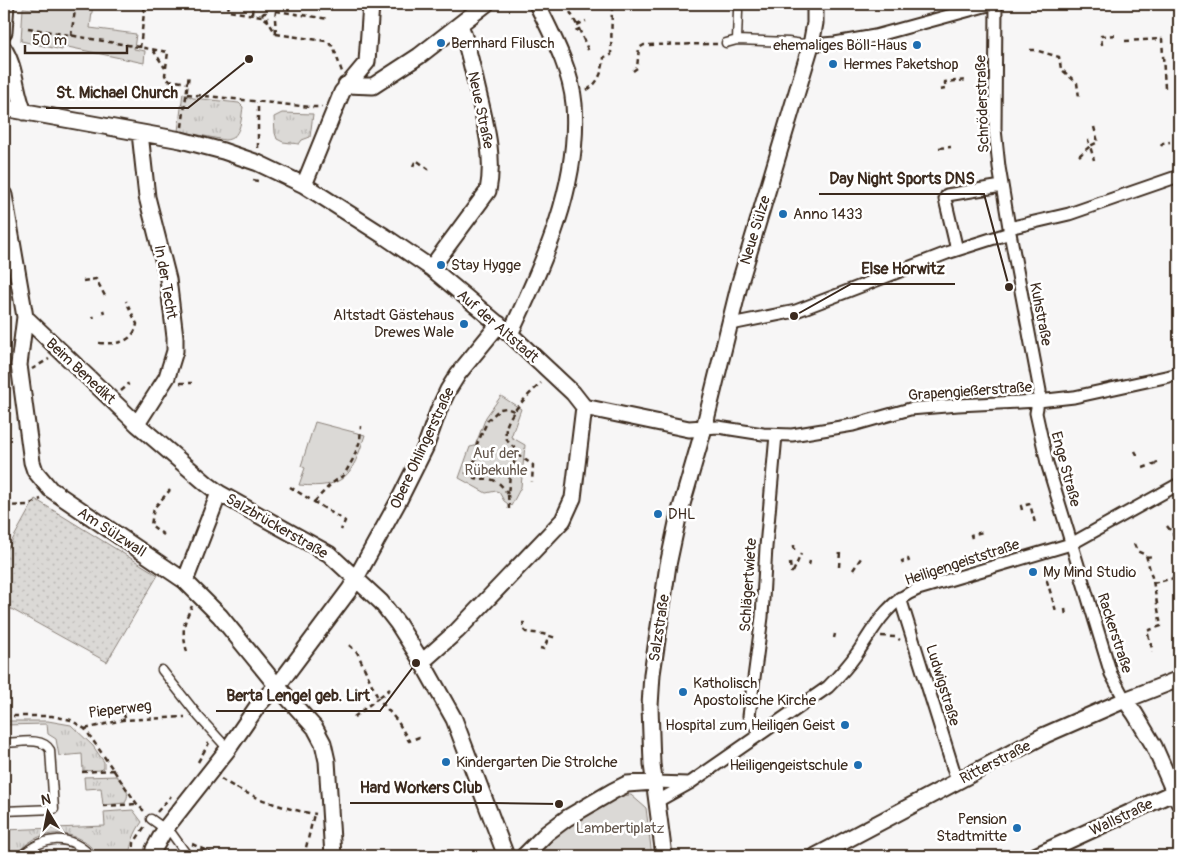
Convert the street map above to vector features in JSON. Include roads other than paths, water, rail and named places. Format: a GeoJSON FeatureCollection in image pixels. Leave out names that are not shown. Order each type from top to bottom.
{"type":"FeatureCollection","features":[{"type":"Feature","properties":{"kind":"street"},"geometry":{"type":"LineString","coordinates":[[4,32],[6,4]]}},
{"type":"Feature","properties":{"kind":"street"},"geometry":{"type":"LineString","coordinates":[[304,186],[344,89],[364,68],[367,62],[371,4]]}},
{"type":"Feature","properties":{"kind":"street"},"geometry":{"type":"LineString","coordinates":[[344,89],[373,86],[419,56],[486,4]]}},
{"type":"Feature","properties":{"kind":"street","name":"Obere Ohlingerstraße"},"geometry":{"type":"LineString","coordinates":[[153,856],[154,849],[169,832],[210,771],[228,749],[259,704],[277,686],[356,579],[425,448],[448,390],[458,374],[504,329],[539,272],[567,188],[574,139],[574,104],[559,52],[537,4]]}},
{"type":"Feature","properties":{"kind":"street","name":"Neue Sülze"},"geometry":{"type":"LineString","coordinates":[[696,457],[753,234],[811,45],[815,4]]}},
{"type":"Feature","properties":{"kind":"street"},"geometry":{"type":"LineString","coordinates":[[811,45],[875,36],[992,4]]}},
{"type":"Feature","properties":{"kind":"street","name":"Schröderstraße"},"geometry":{"type":"LineString","coordinates":[[996,4],[995,129],[1009,230]]}},
{"type":"Feature","properties":{"kind":"street","name":"Neue Straße"},"geometry":{"type":"LineString","coordinates":[[431,268],[488,190],[489,184],[491,157],[487,132],[466,42],[460,26]]}},
{"type":"Feature","properties":{"kind":"street"},"geometry":{"type":"LineString","coordinates":[[4,49],[10,58],[19,102],[24,112]]}},
{"type":"Feature","properties":{"kind":"street","name":"Auf der Altstadt"},"geometry":{"type":"LineString","coordinates":[[4,108],[181,140],[258,163],[304,186],[431,268],[504,329],[573,393],[584,407]]}},
{"type":"Feature","properties":{"kind":"street","name":"In der Techt"},"geometry":{"type":"LineString","coordinates":[[138,424],[167,377],[175,351],[168,279],[147,197],[140,133]]}},
{"type":"Feature","properties":{"kind":"street"},"geometry":{"type":"LineString","coordinates":[[729,326],[796,311],[1009,230],[1070,214],[1179,176]]}},
{"type":"Feature","properties":{"kind":"street"},"geometry":{"type":"LineString","coordinates":[[957,250],[945,199],[947,195],[1002,186]]}},
{"type":"Feature","properties":{"kind":"street","name":"Beim Benedikt"},"geometry":{"type":"LineString","coordinates":[[4,195],[25,317],[19,365],[32,462],[35,471],[46,484]]}},
{"type":"Feature","properties":{"kind":"street","name":"Kuhstraße"},"geometry":{"type":"LineString","coordinates":[[1009,230],[1040,391],[1038,401]]}},
{"type":"Feature","properties":{"kind":"street","name":"Beim Benedikt"},"geometry":{"type":"LineString","coordinates":[[25,317],[138,424]]}},
{"type":"Feature","properties":{"kind":"street","name":"Grapengießerstraße"},"geometry":{"type":"LineString","coordinates":[[704,428],[718,427],[776,435],[792,434],[853,425],[910,409],[1074,397],[1179,374]]}},
{"type":"Feature","properties":{"kind":"street","name":"Enge Straße"},"geometry":{"type":"LineString","coordinates":[[1038,401],[1036,413],[1046,463],[1071,544]]}},
{"type":"Feature","properties":{"kind":"street"},"geometry":{"type":"LineString","coordinates":[[422,662],[457,631],[563,520],[573,498],[584,407],[689,430],[704,428]]}},
{"type":"Feature","properties":{"kind":"street","name":"Salzbrückerstraße"},"geometry":{"type":"LineString","coordinates":[[138,424],[219,493],[329,554],[381,602],[398,624],[422,662],[454,719],[506,856]]}},
{"type":"Feature","properties":{"kind":"street","name":"Schlägertwiete"},"geometry":{"type":"LineString","coordinates":[[760,733],[749,716],[762,617],[776,435]]}},
{"type":"Feature","properties":{"kind":"street","name":"Salzstraße"},"geometry":{"type":"LineString","coordinates":[[664,856],[654,782],[650,715],[652,674],[668,565],[676,527],[696,457]]}},
{"type":"Feature","properties":{"kind":"street","name":"Am Sülzwall"},"geometry":{"type":"LineString","coordinates":[[46,484],[185,581],[220,616],[277,686],[315,728],[323,743],[327,761],[334,856]]}},
{"type":"Feature","properties":{"kind":"street","name":"Heiligengeiststraße"},"geometry":{"type":"LineString","coordinates":[[656,802],[690,783],[828,687],[845,670],[886,610],[900,598],[918,589],[1071,544],[1179,484]]}},
{"type":"Feature","properties":{"kind":"street"},"geometry":{"type":"LineString","coordinates":[[185,581],[219,493]]}},
{"type":"Feature","properties":{"kind":"street","name":"Rackerstraße"},"geometry":{"type":"LineString","coordinates":[[1071,544],[1111,674],[1125,700]]}},
{"type":"Feature","properties":{"kind":"street","name":"Ludwigstraße"},"geometry":{"type":"LineString","coordinates":[[900,598],[957,781]]}},
{"type":"Feature","properties":{"kind":"street","name":"Ritterstraße"},"geometry":{"type":"LineString","coordinates":[[816,856],[837,851],[957,781],[1045,735],[1179,679]]}},
{"type":"Feature","properties":{"kind":"street"},"geometry":{"type":"LineString","coordinates":[[1125,700],[1154,746],[1178,795]]}},
{"type":"Feature","properties":{"kind":"street"},"geometry":{"type":"LineString","coordinates":[[524,856],[547,833],[567,818],[627,784],[654,782],[690,783]]}},
{"type":"Feature","properties":{"kind":"street","name":"Wallstraße"},"geometry":{"type":"LineString","coordinates":[[1035,856],[1178,795]]}},
{"type":"Feature","properties":{"kind":"lane"},"geometry":{"type":"LineString","coordinates":[[737,40],[738,11]]}},
{"type":"Feature","properties":{"kind":"lane"},"geometry":{"type":"LineString","coordinates":[[726,44],[737,40],[811,45]]}},
{"type":"Feature","properties":{"kind":"lane"},"geometry":{"type":"LineString","coordinates":[[162,670],[199,717],[228,749]]}},
{"type":"Feature","properties":{"kind":"lane"},"geometry":{"type":"LineString","coordinates":[[4,743],[40,742],[47,744],[50,750],[54,808],[4,811]]}},
{"type":"Feature","properties":{"kind":"lane"},"geometry":{"type":"LineString","coordinates":[[151,819],[169,832],[187,855]]}},
{"type":"Feature","properties":{"kind":"lane"},"geometry":{"type":"LineString","coordinates":[[21,856],[38,844],[60,839],[68,840],[90,856]]}},
{"type":"Feature","properties":{"kind":"place","name":"Bernhard Filusch"},"geometry":{"type":"Point","coordinates":[441,43]}},
{"type":"Feature","properties":{"kind":"place","name":"ehemaliges Böll-Haus"},"geometry":{"type":"Point","coordinates":[917,45]}},
{"type":"Feature","properties":{"kind":"place","name":"St. Michael Church"},"geometry":{"type":"Point","coordinates":[249,59]}},
{"type":"Feature","properties":{"kind":"place","name":"Hermes Paketshop"},"geometry":{"type":"Point","coordinates":[833,64]}},
{"type":"Feature","properties":{"kind":"place","name":"Anno 1433"},"geometry":{"type":"Point","coordinates":[783,214]}},
{"type":"Feature","properties":{"kind":"place","name":"Stay Hygge"},"geometry":{"type":"Point","coordinates":[441,265]}},
{"type":"Feature","properties":{"kind":"place","name":"Day Night Sports DNS"},"geometry":{"type":"Point","coordinates":[1009,287]}},
{"type":"Feature","properties":{"kind":"place","name":"Else Horwitz"},"geometry":{"type":"Point","coordinates":[794,316]}},
{"type":"Feature","properties":{"kind":"place","name":"Altstadt Gästehaus Drewes Wale"},"geometry":{"type":"Point","coordinates":[464,324]}},
{"type":"Feature","properties":{"kind":"place","name":"DHL"},"geometry":{"type":"Point","coordinates":[658,514]}},
{"type":"Feature","properties":{"kind":"place","name":"My Mind Studio"},"geometry":{"type":"Point","coordinates":[1033,572]}},
{"type":"Feature","properties":{"kind":"place","name":"Berta Lengel geb. Lirt"},"geometry":{"type":"Point","coordinates":[416,663]}},
{"type":"Feature","properties":{"kind":"place","name":"Katholisch Apostolische Kirche"},"geometry":{"type":"Point","coordinates":[683,692]}},
{"type":"Feature","properties":{"kind":"place","name":"Hospital zum Heiligen Geist"},"geometry":{"type":"Point","coordinates":[845,725]}},
{"type":"Feature","properties":{"kind":"place","name":"Kindergarten Die Strolche"},"geometry":{"type":"Point","coordinates":[446,762]}},
{"type":"Feature","properties":{"kind":"place","name":"Heiligengeistschule"},"geometry":{"type":"Point","coordinates":[858,765]}},
{"type":"Feature","properties":{"kind":"place","name":"Hard Workers Club"},"geometry":{"type":"Point","coordinates":[559,804]}},
{"type":"Feature","properties":{"kind":"place","name":"Pension Stadtmitte"},"geometry":{"type":"Point","coordinates":[1017,828]}},
{"type":"Feature","properties":{"kind":"park label","name":"Auf der Rübekuhle"},"geometry":{"type":"Point","coordinates":[496,462]}},
{"type":"Feature","properties":{"kind":"park label","name":"Lambertiplatz"},"geometry":{"type":"Point","coordinates":[620,828]}}]}
